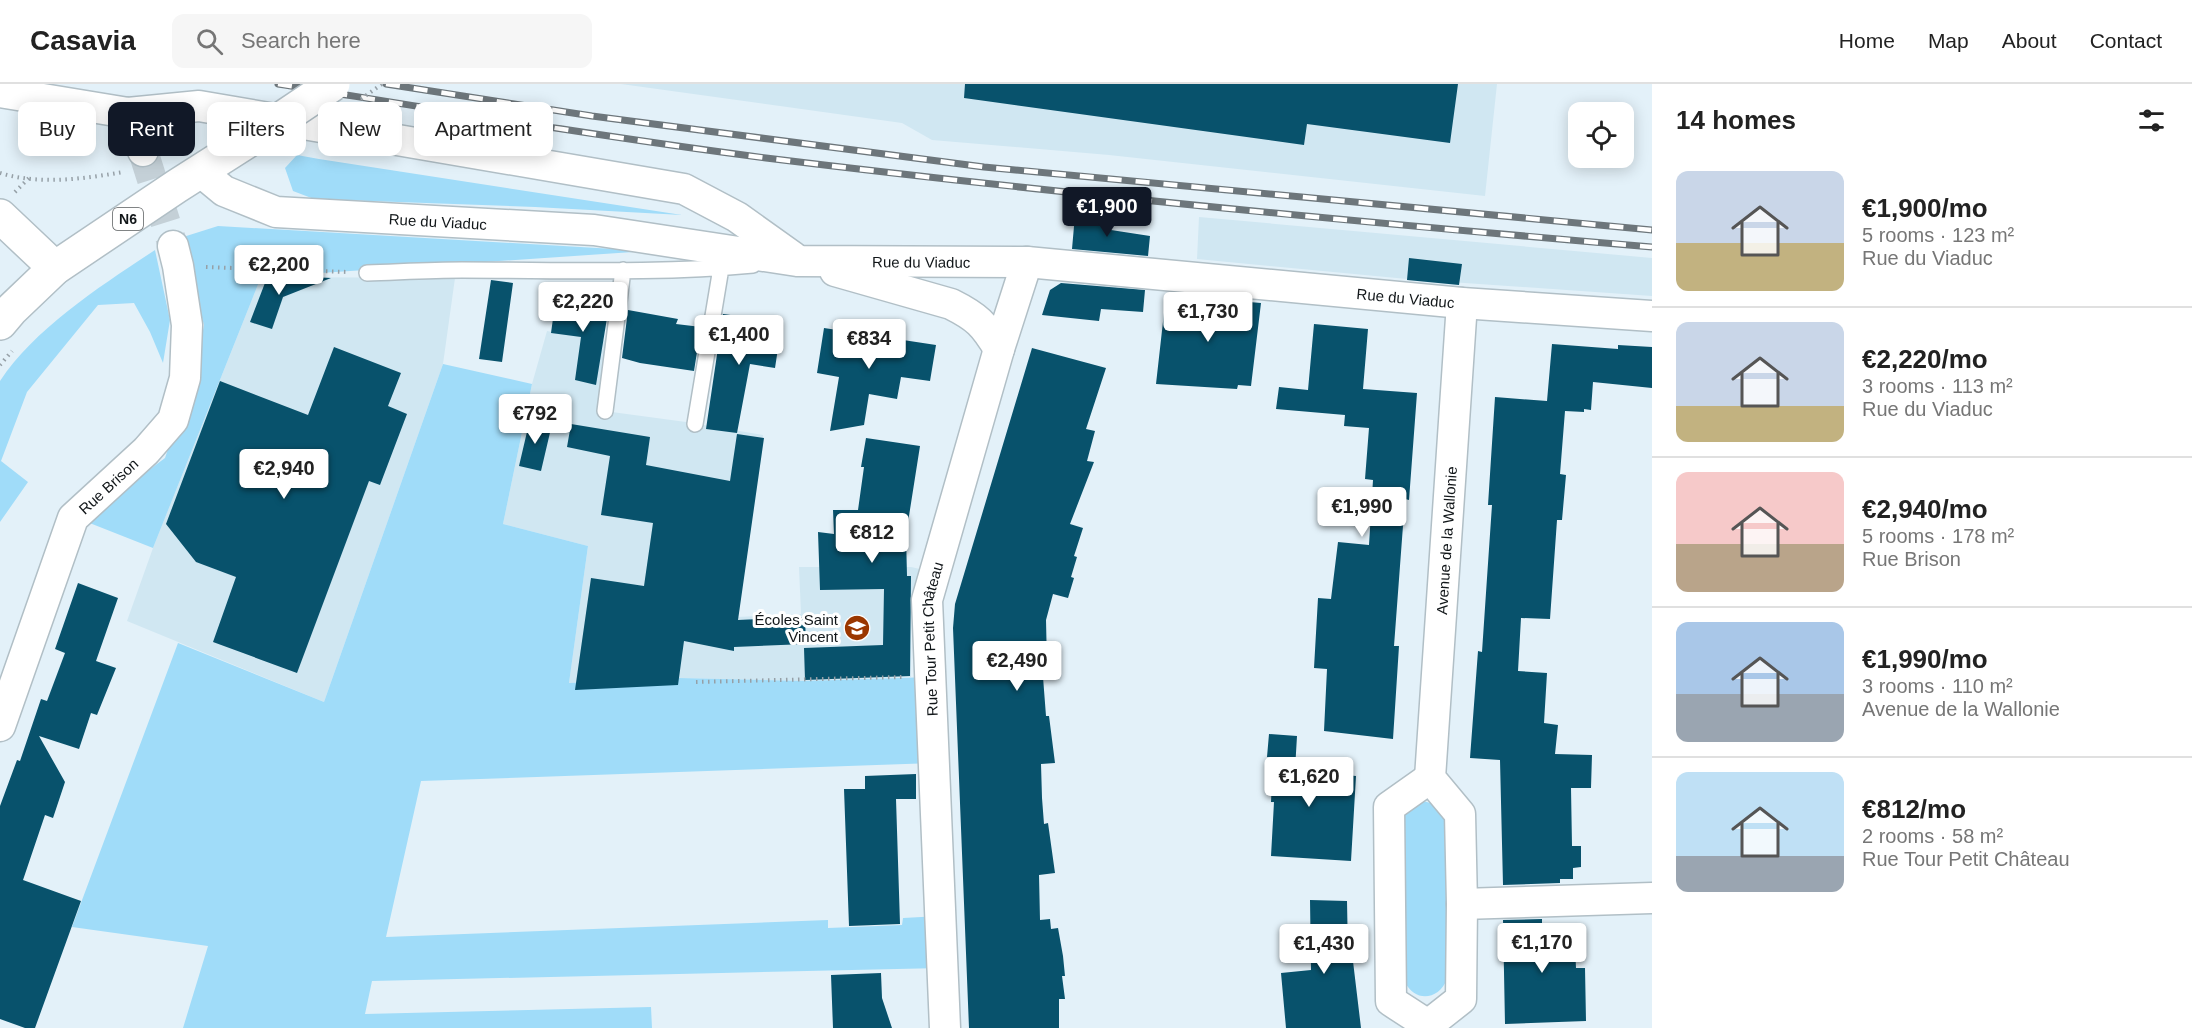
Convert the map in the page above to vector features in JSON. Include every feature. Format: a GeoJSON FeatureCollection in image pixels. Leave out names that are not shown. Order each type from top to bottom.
{"type":"FeatureCollection","features":[{"type":"Feature","properties":{"kind":"main road","name":"N6"},"geometry":{"type":"LineString","coordinates":[[0,324],[11,310],[55,268],[333,84]]}},
{"type":"Feature","properties":{"kind":"main road"},"geometry":{"type":"LineString","coordinates":[[0,216],[55,268]]}},
{"type":"Feature","properties":{"kind":"street"},"geometry":{"type":"LineString","coordinates":[[0,92],[108,110]]}},
{"type":"Feature","properties":{"kind":"street"},"geometry":{"type":"LineString","coordinates":[[195,106],[684,189],[737,217],[797,261],[951,304],[966,311],[985,326],[999,349]]}},
{"type":"Feature","properties":{"kind":"street","name":"Rue du Viaduc"},"geometry":{"type":"LineString","coordinates":[[201,172],[224,191],[276,212],[594,230],[797,261],[1027,261],[1462,303],[1652,316]]}},
{"type":"Feature","properties":{"kind":"street","name":"Rue Brison"},"geometry":{"type":"LineString","coordinates":[[0,726],[73,518],[146,452],[173,420],[185,378],[188,325],[175,256]]}},
{"type":"Feature","properties":{"kind":"street","name":"Rue Tour Petit Château"},"geometry":{"type":"LineString","coordinates":[[945,1028],[927,600],[999,349],[1027,261]]}},
{"type":"Feature","properties":{"kind":"street","name":"Avenue de la Wallonie"},"geometry":{"type":"LineString","coordinates":[[1430,778],[1462,303]]}},
{"type":"Feature","properties":{"kind":"street"},"geometry":{"type":"LineString","coordinates":[[1430,778],[1460,814],[1462,904],[1461,999],[1428,1026],[1391,1001],[1389,807],[1430,778]]}},
{"type":"Feature","properties":{"kind":"street"},"geometry":{"type":"LineString","coordinates":[[1462,904],[1652,898]]}},
{"type":"Feature","properties":{"kind":"lane"},"geometry":{"type":"LineString","coordinates":[[367,273],[721,268],[797,261]]}},
{"type":"Feature","properties":{"kind":"lane"},"geometry":{"type":"LineString","coordinates":[[695,424],[721,268]]}},
{"type":"Feature","properties":{"kind":"lane"},"geometry":{"type":"LineString","coordinates":[[605,411],[623,270]]}},
{"type":"Feature","properties":{"kind":"path"},"geometry":{"type":"LineString","coordinates":[[175,256],[367,273]]}},
{"type":"Feature","properties":{"kind":"path"},"geometry":{"type":"LineString","coordinates":[[696,682],[930,676]]}},
{"type":"Feature","properties":{"kind":"shaded area"},"geometry":{"type":"Polygon","coordinates":[[[621,84],[1497,84],[1485,196],[1109,155],[932,140],[902,123],[621,84]]]}},
{"type":"Feature","properties":{"kind":"shaded area"},"geometry":{"type":"Polygon","coordinates":[[[296,156],[302,156],[682,215],[314,199],[293,191],[285,168],[296,156]]]}},
{"type":"Feature","properties":{"kind":"shaded area"},"geometry":{"type":"Polygon","coordinates":[[[1199,217],[1652,258],[1652,296],[1407,279],[1197,259],[1199,217]]]}},
{"type":"Feature","properties":{"kind":"shaded area"},"geometry":{"type":"Polygon","coordinates":[[[218,226],[648,251],[261,277],[153,548],[82,520],[165,458],[196,365],[204,325],[180,238],[218,226]]]}},
{"type":"Feature","properties":{"kind":"shaded area"},"geometry":{"type":"Polygon","coordinates":[[[155,250],[170,320],[163,363],[134,303],[98,305],[27,392],[1,461],[28,482],[0,522],[0,381],[50,325],[155,250]]]}},
{"type":"Feature","properties":{"kind":"shaded area"},"geometry":{"type":"Polygon","coordinates":[[[261,277],[455,278],[443,364],[324,702],[127,621],[153,548],[261,277]]]}},
{"type":"Feature","properties":{"kind":"shaded area"},"geometry":{"type":"Polygon","coordinates":[[[547,331],[608,341],[597,410],[763,435],[737,617],[801,614],[799,567],[911,567],[920,569],[911,616],[911,677],[804,681],[679,678],[569,683],[588,546],[503,524],[532,384],[547,331]]]}},
{"type":"Feature","properties":{"kind":"shaded area"},"geometry":{"type":"Polygon","coordinates":[[[443,364],[532,384],[503,524],[588,546],[569,683],[679,678],[804,681],[930,677],[934,763],[421,781],[386,937],[828,920],[828,928],[902,925],[903,918],[940,916],[942,968],[372,981],[365,1014],[651,1007],[652,1028],[183,1028],[208,946],[72,927],[178,643],[324,702],[443,364]]]}},
{"type":"Feature","properties":{"kind":"shaded area"},"geometry":{"type":"Polygon","coordinates":[[[1420,801],[1437,806],[1445,821],[1447,979],[1438,991],[1427,996],[1415,993],[1405,982],[1401,822],[1407,808],[1420,801]]]}},
{"type":"Feature","properties":{"kind":"building"},"geometry":{"type":"Polygon","coordinates":[[[965,84],[1458,84],[1450,143],[1307,124],[1304,145],[964,98],[965,84]]]}},
{"type":"Feature","properties":{"kind":"building"},"geometry":{"type":"Polygon","coordinates":[[[1075,215],[1112,219],[1111,230],[1150,236],[1148,256],[1072,249],[1075,215]]]}},
{"type":"Feature","properties":{"kind":"building"},"geometry":{"type":"Polygon","coordinates":[[[1409,258],[1462,264],[1459,285],[1407,280],[1409,258]]]}},
{"type":"Feature","properties":{"kind":"building"},"geometry":{"type":"Polygon","coordinates":[[[268,275],[331,278],[283,297],[272,329],[250,322],[268,275]]]}},
{"type":"Feature","properties":{"kind":"building"},"geometry":{"type":"Polygon","coordinates":[[[491,280],[513,283],[502,362],[479,359],[491,280]]]}},
{"type":"Feature","properties":{"kind":"building"},"geometry":{"type":"Polygon","coordinates":[[[1061,283],[1145,290],[1143,312],[1101,309],[1099,321],[1042,315],[1050,290],[1061,283]]]}},
{"type":"Feature","properties":{"kind":"building"},"geometry":{"type":"Polygon","coordinates":[[[1166,295],[1261,303],[1251,386],[1238,385],[1237,389],[1156,384],[1166,295]]]}},
{"type":"Feature","properties":{"kind":"building"},"geometry":{"type":"Polygon","coordinates":[[[556,297],[609,306],[596,385],[575,380],[581,337],[551,333],[556,297]]]}},
{"type":"Feature","properties":{"kind":"building"},"geometry":{"type":"Polygon","coordinates":[[[628,310],[678,319],[676,324],[701,327],[694,371],[622,358],[628,310]]]}},
{"type":"Feature","properties":{"kind":"building"},"geometry":{"type":"Polygon","coordinates":[[[723,314],[782,322],[775,368],[750,364],[737,433],[706,429],[723,314]]]}},
{"type":"Feature","properties":{"kind":"building"},"geometry":{"type":"Polygon","coordinates":[[[1314,324],[1368,329],[1363,389],[1417,393],[1409,500],[1405,499],[1394,646],[1399,646],[1393,739],[1324,731],[1327,669],[1314,668],[1318,598],[1331,599],[1338,542],[1369,545],[1373,480],[1365,479],[1369,428],[1344,426],[1345,415],[1276,409],[1279,387],[1308,390],[1314,324]]]}},
{"type":"Feature","properties":{"kind":"building"},"geometry":{"type":"Polygon","coordinates":[[[824,328],[936,345],[930,381],[901,377],[897,399],[869,394],[864,425],[830,431],[839,377],[817,373],[824,328]]]}},
{"type":"Feature","properties":{"kind":"building"},"geometry":{"type":"Polygon","coordinates":[[[1552,344],[1618,349],[1618,345],[1652,347],[1652,388],[1593,382],[1591,410],[1565,411],[1560,474],[1566,475],[1562,520],[1557,520],[1550,619],[1521,618],[1518,671],[1547,673],[1544,723],[1558,725],[1555,754],[1592,755],[1591,788],[1571,788],[1572,846],[1581,846],[1581,867],[1573,868],[1573,879],[1560,879],[1560,883],[1503,885],[1500,760],[1470,758],[1478,651],[1482,652],[1492,505],[1488,505],[1495,397],[1547,401],[1552,344]]]}},
{"type":"Feature","properties":{"kind":"building"},"geometry":{"type":"Polygon","coordinates":[[[334,347],[401,373],[388,406],[407,414],[380,485],[369,481],[297,673],[213,642],[236,577],[196,562],[166,524],[220,381],[308,415],[334,347]]]}},
{"type":"Feature","properties":{"kind":"building"},"geometry":{"type":"Polygon","coordinates":[[[1032,348],[1106,368],[1086,429],[1095,431],[1087,461],[1094,462],[1070,524],[1083,528],[1074,556],[1077,557],[1071,577],[1074,578],[1068,598],[1053,594],[1046,620],[1047,664],[1042,664],[1046,716],[1049,716],[1055,763],[1041,764],[1042,798],[1044,824],[1048,823],[1055,873],[1039,875],[1040,920],[1050,919],[1051,929],[1058,928],[1065,976],[1062,976],[1065,999],[1059,999],[1059,1028],[969,1028],[953,628],[955,604],[1032,348]]]}},
{"type":"Feature","properties":{"kind":"building"},"geometry":{"type":"Polygon","coordinates":[[[530,419],[552,424],[541,471],[519,466],[530,419]]]}},
{"type":"Feature","properties":{"kind":"building"},"geometry":{"type":"Polygon","coordinates":[[[571,424],[650,437],[646,465],[730,481],[737,434],[764,438],[738,620],[805,617],[806,644],[734,647],[734,651],[684,641],[678,685],[575,690],[591,578],[644,586],[653,523],[601,515],[610,456],[567,447],[571,424]]]}},
{"type":"Feature","properties":{"kind":"building"},"geometry":{"type":"Polygon","coordinates":[[[866,438],[920,446],[906,535],[907,576],[911,576],[910,676],[805,680],[804,648],[883,645],[884,589],[820,590],[818,532],[834,534],[833,510],[858,510],[866,438]]]}},
{"type":"Feature","properties":{"kind":"building"},"geometry":{"type":"Polygon","coordinates":[[[78,583],[118,598],[96,661],[116,668],[97,715],[91,713],[79,749],[39,736],[65,782],[53,818],[45,815],[23,880],[81,901],[35,1028],[25,1028],[0,1019],[0,806],[17,760],[20,761],[41,699],[47,701],[65,653],[55,649],[78,583]]]}},
{"type":"Feature","properties":{"kind":"building"},"geometry":{"type":"Polygon","coordinates":[[[1269,734],[1297,736],[1295,770],[1356,776],[1351,861],[1271,856],[1274,802],[1271,802],[1273,757],[1267,757],[1269,734]]]}},
{"type":"Feature","properties":{"kind":"building"},"geometry":{"type":"Polygon","coordinates":[[[916,774],[916,799],[896,799],[900,924],[849,926],[844,789],[865,789],[865,776],[916,774]]]}},
{"type":"Feature","properties":{"kind":"building"},"geometry":{"type":"Polygon","coordinates":[[[1310,900],[1347,901],[1348,954],[1352,953],[1361,1028],[1286,1028],[1281,973],[1311,970],[1310,900]]]}},
{"type":"Feature","properties":{"kind":"building"},"geometry":{"type":"Polygon","coordinates":[[[1542,919],[1542,926],[1574,926],[1576,968],[1585,968],[1586,1021],[1505,1024],[1503,920],[1542,919]]]}},
{"type":"Feature","properties":{"kind":"building"},"geometry":{"type":"Polygon","coordinates":[[[881,973],[882,998],[892,1028],[833,1028],[831,975],[881,973]]]}},
{"type":"Feature","properties":{"kind":"tunnel"},"geometry":{"type":"LineString","coordinates":[[145,156],[173,246]]}},
{"type":"Feature","properties":{"kind":"railway"},"geometry":{"type":"LineString","coordinates":[[278,84],[522,123],[766,158],[1209,207],[1652,247]]}},
{"type":"Feature","properties":{"kind":"railway"},"geometry":{"type":"LineString","coordinates":[[386,84],[592,116],[984,167],[1652,230]]}},
{"type":"Feature","properties":{"kind":"place","name":"Écoles Saint Vincent"},"geometry":{"type":"Point","coordinates":[857,628]}}]}
